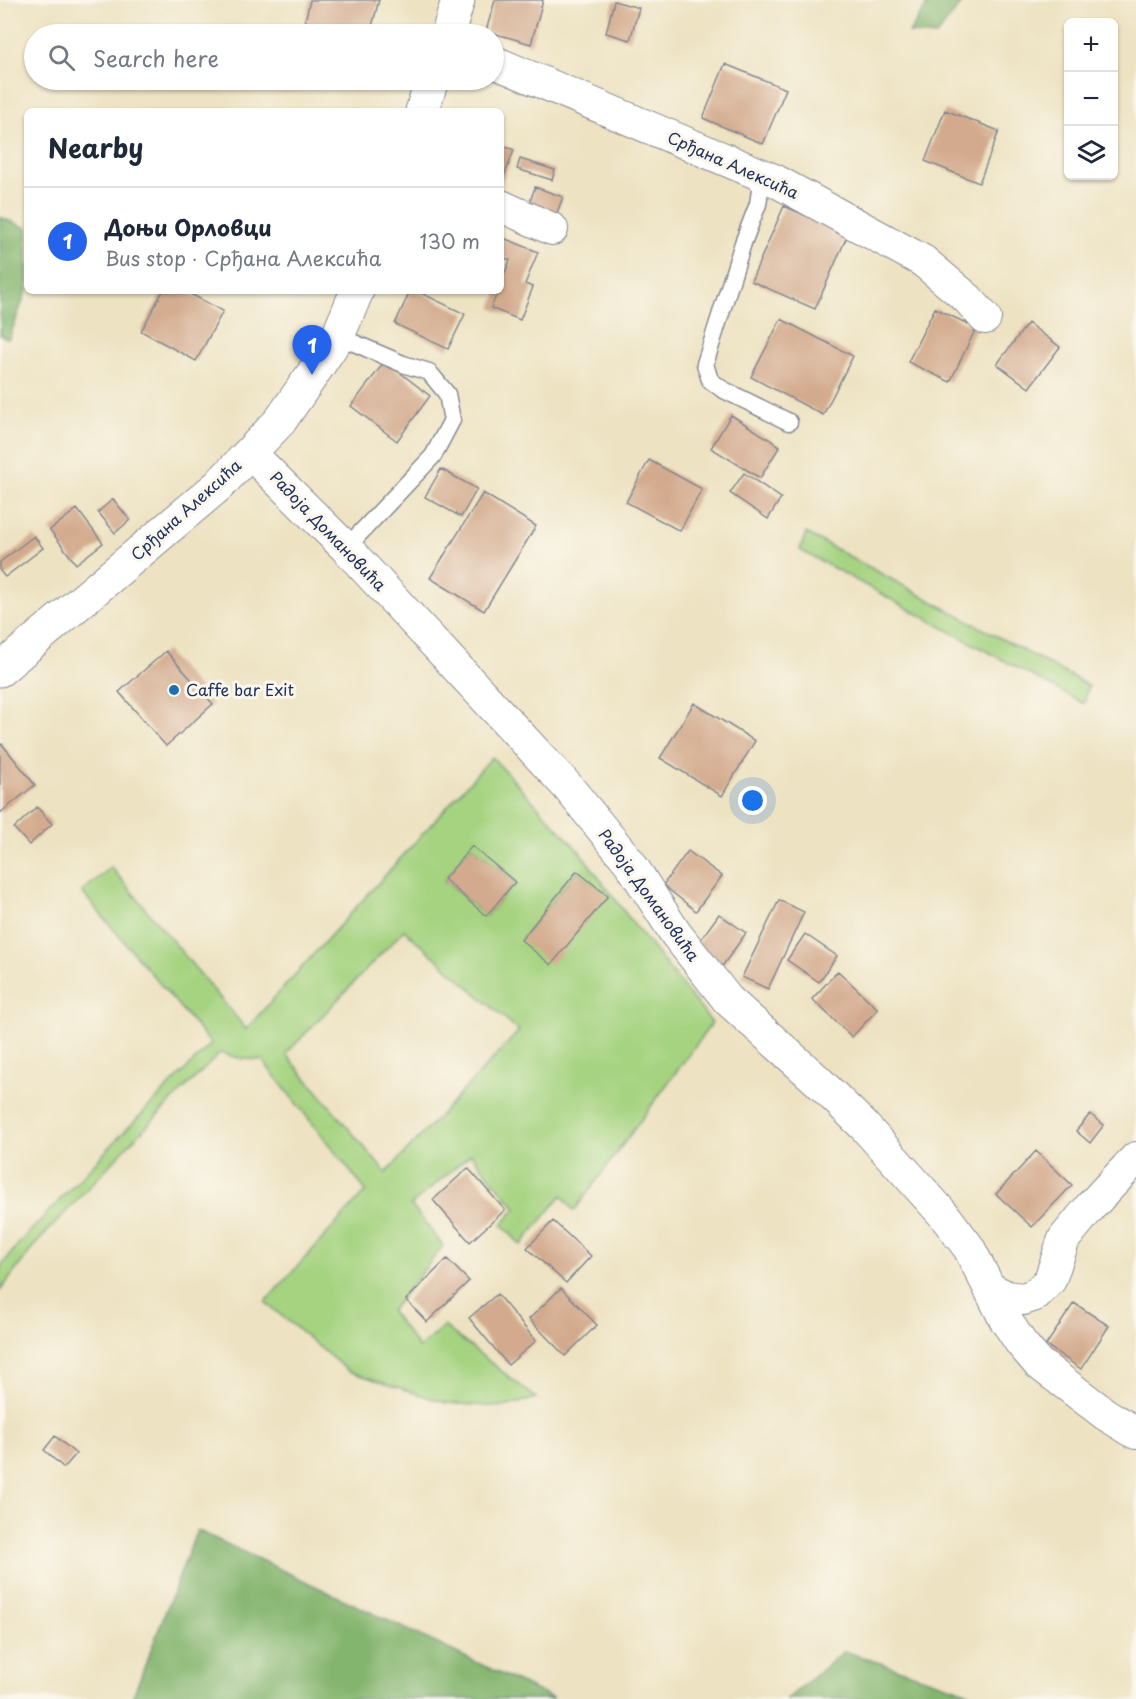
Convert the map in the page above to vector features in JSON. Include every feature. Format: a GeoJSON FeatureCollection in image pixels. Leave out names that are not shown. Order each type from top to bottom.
{"type":"FeatureCollection","features":[{"type":"Feature","properties":{"kind":"street"},"geometry":{"type":"LineString","coordinates":[[451,24],[459,0]]}},
{"type":"Feature","properties":{"kind":"street","name":"Срђана Алексића"},"geometry":{"type":"LineString","coordinates":[[504,66],[776,181],[923,261],[962,294],[985,318]]}},
{"type":"Feature","properties":{"kind":"street"},"geometry":{"type":"LineString","coordinates":[[423,108],[429,90]]}},
{"type":"Feature","properties":{"kind":"street"},"geometry":{"type":"LineString","coordinates":[[504,207],[552,229]]}},
{"type":"Feature","properties":{"kind":"street","name":"Срђана Алексића"},"geometry":{"type":"LineString","coordinates":[[0,670],[219,485],[250,453],[280,421],[338,336],[356,294]]}},
{"type":"Feature","properties":{"kind":"street","name":"Радоја Домановића"},"geometry":{"type":"LineString","coordinates":[[250,453],[346,548],[567,786],[630,863],[676,934],[728,1000],[817,1080],[864,1126],[944,1215],[969,1248],[1010,1327],[1038,1363],[1097,1408],[1136,1433]]}},
{"type":"Feature","properties":{"kind":"street"},"geometry":{"type":"LineString","coordinates":[[991,1289],[1007,1297],[1023,1299],[1035,1295],[1050,1280],[1064,1239],[1136,1158]]}},
{"type":"Feature","properties":{"kind":"lane"},"geometry":{"type":"LineString","coordinates":[[762,176],[758,204],[743,243],[705,364],[710,380],[722,389],[789,422]]}},
{"type":"Feature","properties":{"kind":"lane"},"geometry":{"type":"LineString","coordinates":[[338,336],[403,364],[429,372],[447,394],[452,420],[433,456],[346,548]]}},
{"type":"Feature","properties":{"kind":"green space"},"geometry":{"type":"Polygon","coordinates":[[[930,0],[964,0],[936,36],[909,33],[930,0]]]}},
{"type":"Feature","properties":{"kind":"green space"},"geometry":{"type":"Polygon","coordinates":[[[0,217],[24,227],[25,294],[9,339],[0,335],[0,217]]]}},
{"type":"Feature","properties":{"kind":"green space"},"geometry":{"type":"Polygon","coordinates":[[[806,533],[1089,686],[1084,704],[800,550],[806,533]]]}},
{"type":"Feature","properties":{"kind":"green space"},"geometry":{"type":"Polygon","coordinates":[[[492,757],[580,852],[712,1023],[574,1211],[562,1195],[521,1245],[502,1225],[516,1208],[471,1154],[411,1205],[443,1246],[391,1311],[419,1348],[444,1326],[536,1398],[504,1407],[446,1403],[348,1371],[265,1302],[366,1191],[262,1060],[243,1059],[220,1053],[133,1140],[35,1245],[0,1291],[0,1268],[19,1243],[211,1044],[82,892],[111,867],[246,1029],[492,757]],[[472,846],[444,880],[486,916],[515,882],[472,846]],[[577,871],[521,940],[607,896],[577,871]],[[404,930],[286,1054],[386,1173],[519,1031],[404,930]]]}},
{"type":"Feature","properties":{"kind":"green space"},"geometry":{"type":"Polygon","coordinates":[[[197,1530],[554,1699],[132,1699],[197,1530]]]}},
{"type":"Feature","properties":{"kind":"green space"},"geometry":{"type":"Polygon","coordinates":[[[844,1651],[988,1699],[787,1699],[844,1651]]]}},
{"type":"Feature","properties":{"kind":"building"},"geometry":{"type":"Polygon","coordinates":[[[310,0],[379,0],[373,24],[316,24],[305,21],[310,0]]]}},
{"type":"Feature","properties":{"kind":"building"},"geometry":{"type":"Polygon","coordinates":[[[495,0],[543,0],[531,44],[504,36],[504,24],[488,24],[495,0]]]}},
{"type":"Feature","properties":{"kind":"building"},"geometry":{"type":"Polygon","coordinates":[[[614,1],[639,8],[630,40],[606,33],[614,1]]]}},
{"type":"Feature","properties":{"kind":"building"},"geometry":{"type":"Polygon","coordinates":[[[725,64],[786,89],[763,144],[703,118],[725,64]]]}},
{"type":"Feature","properties":{"kind":"building"},"geometry":{"type":"Polygon","coordinates":[[[945,110],[999,131],[979,183],[925,161],[945,110]]]}},
{"type":"Feature","properties":{"kind":"building"},"geometry":{"type":"Polygon","coordinates":[[[504,146],[514,150],[504,177],[504,146]]]}},
{"type":"Feature","properties":{"kind":"building"},"geometry":{"type":"Polygon","coordinates":[[[520,159],[555,170],[552,180],[517,169],[520,159]]]}},
{"type":"Feature","properties":{"kind":"building"},"geometry":{"type":"Polygon","coordinates":[[[535,187],[563,197],[555,218],[528,208],[535,187]]]}},
{"type":"Feature","properties":{"kind":"building"},"geometry":{"type":"Polygon","coordinates":[[[784,206],[848,234],[815,309],[751,281],[784,206]]]}},
{"type":"Feature","properties":{"kind":"building"},"geometry":{"type":"Polygon","coordinates":[[[504,238],[538,252],[525,284],[533,287],[520,320],[491,308],[497,294],[504,294],[504,275],[510,260],[504,258],[504,238]]]}},
{"type":"Feature","properties":{"kind":"building"},"geometry":{"type":"Polygon","coordinates":[[[161,294],[191,294],[223,311],[196,361],[141,331],[161,294]]]}},
{"type":"Feature","properties":{"kind":"building"},"geometry":{"type":"Polygon","coordinates":[[[409,294],[423,294],[465,314],[448,349],[395,324],[409,294]]]}},
{"type":"Feature","properties":{"kind":"building"},"geometry":{"type":"Polygon","coordinates":[[[935,308],[976,328],[950,382],[908,362],[935,308]]]}},
{"type":"Feature","properties":{"kind":"building"},"geometry":{"type":"Polygon","coordinates":[[[781,319],[853,356],[823,415],[751,377],[781,319]]]}},
{"type":"Feature","properties":{"kind":"building"},"geometry":{"type":"Polygon","coordinates":[[[1028,323],[1060,347],[1029,388],[997,364],[1028,323]]]}},
{"type":"Feature","properties":{"kind":"building"},"geometry":{"type":"Polygon","coordinates":[[[385,361],[430,396],[397,441],[351,406],[385,361]]]}},
{"type":"Feature","properties":{"kind":"building"},"geometry":{"type":"Polygon","coordinates":[[[731,415],[780,446],[760,478],[711,448],[731,415]]]}},
{"type":"Feature","properties":{"kind":"building"},"geometry":{"type":"Polygon","coordinates":[[[649,460],[702,489],[680,531],[626,502],[649,460]]]}},
{"type":"Feature","properties":{"kind":"building"},"geometry":{"type":"Polygon","coordinates":[[[441,469],[477,489],[461,517],[425,497],[441,469]]]}},
{"type":"Feature","properties":{"kind":"building"},"geometry":{"type":"Polygon","coordinates":[[[744,473],[781,498],[768,519],[730,493],[744,473]]]}},
{"type":"Feature","properties":{"kind":"building"},"geometry":{"type":"Polygon","coordinates":[[[483,493],[536,526],[484,611],[430,578],[483,493]]]}},
{"type":"Feature","properties":{"kind":"building"},"geometry":{"type":"Polygon","coordinates":[[[113,499],[130,520],[115,533],[98,512],[113,499]]]}},
{"type":"Feature","properties":{"kind":"building"},"geometry":{"type":"Polygon","coordinates":[[[77,509],[103,543],[76,564],[50,530],[77,509]]]}},
{"type":"Feature","properties":{"kind":"building"},"geometry":{"type":"Polygon","coordinates":[[[34,536],[43,548],[5,577],[0,571],[0,562],[34,536]]]}},
{"type":"Feature","properties":{"kind":"building"},"geometry":{"type":"Polygon","coordinates":[[[166,651],[213,704],[166,746],[119,692],[166,651]]]}},
{"type":"Feature","properties":{"kind":"building"},"geometry":{"type":"Polygon","coordinates":[[[694,703],[755,741],[722,796],[660,758],[694,703]]]}},
{"type":"Feature","properties":{"kind":"building"},"geometry":{"type":"Polygon","coordinates":[[[2,744],[35,785],[0,813],[0,745],[2,744]]]}},
{"type":"Feature","properties":{"kind":"building"},"geometry":{"type":"Polygon","coordinates":[[[37,807],[52,824],[29,845],[14,828],[37,807]]]}},
{"type":"Feature","properties":{"kind":"building"},"geometry":{"type":"Polygon","coordinates":[[[472,846],[515,882],[486,916],[444,879],[472,846]]]}},
{"type":"Feature","properties":{"kind":"building"},"geometry":{"type":"Polygon","coordinates":[[[688,851],[722,876],[696,911],[663,885],[688,851]]]}},
{"type":"Feature","properties":{"kind":"building"},"geometry":{"type":"Polygon","coordinates":[[[577,871],[608,896],[551,965],[521,940],[577,871]]]}},
{"type":"Feature","properties":{"kind":"building"},"geometry":{"type":"Polygon","coordinates":[[[779,900],[804,912],[768,989],[742,977],[779,900]]]}},
{"type":"Feature","properties":{"kind":"building"},"geometry":{"type":"Polygon","coordinates":[[[719,914],[746,933],[721,968],[694,949],[719,914]]]}},
{"type":"Feature","properties":{"kind":"building"},"geometry":{"type":"Polygon","coordinates":[[[805,934],[837,956],[819,982],[787,960],[805,934]]]}},
{"type":"Feature","properties":{"kind":"building"},"geometry":{"type":"Polygon","coordinates":[[[838,971],[878,1009],[852,1037],[812,999],[838,971]]]}},
{"type":"Feature","properties":{"kind":"building"},"geometry":{"type":"Polygon","coordinates":[[[1090,1114],[1104,1125],[1090,1143],[1076,1131],[1090,1114]]]}},
{"type":"Feature","properties":{"kind":"building"},"geometry":{"type":"Polygon","coordinates":[[[1036,1151],[1072,1185],[1032,1227],[996,1194],[1036,1151]]]}},
{"type":"Feature","properties":{"kind":"building"},"geometry":{"type":"Polygon","coordinates":[[[468,1168],[505,1210],[470,1242],[433,1200],[468,1168]]]}},
{"type":"Feature","properties":{"kind":"building"},"geometry":{"type":"Polygon","coordinates":[[[553,1221],[591,1256],[566,1283],[527,1248],[553,1221]]]}},
{"type":"Feature","properties":{"kind":"building"},"geometry":{"type":"Polygon","coordinates":[[[447,1259],[469,1281],[427,1322],[406,1300],[447,1259]]]}},
{"type":"Feature","properties":{"kind":"building"},"geometry":{"type":"Polygon","coordinates":[[[561,1288],[597,1325],[565,1356],[529,1319],[561,1288]]]}},
{"type":"Feature","properties":{"kind":"building"},"geometry":{"type":"Polygon","coordinates":[[[497,1294],[536,1341],[508,1365],[469,1318],[497,1294]]]}},
{"type":"Feature","properties":{"kind":"building"},"geometry":{"type":"Polygon","coordinates":[[[1074,1303],[1109,1326],[1081,1369],[1046,1345],[1074,1303]]]}},
{"type":"Feature","properties":{"kind":"building"},"geometry":{"type":"Polygon","coordinates":[[[55,1436],[76,1454],[64,1468],[44,1450],[55,1436]]]}},
{"type":"Feature","properties":{"kind":"place","name":"Доњи Орловци"},"geometry":{"type":"Point","coordinates":[312,375]}},
{"type":"Feature","properties":{"kind":"place","name":"Caffe bar Exit"},"geometry":{"type":"Point","coordinates":[174,690]}}]}
